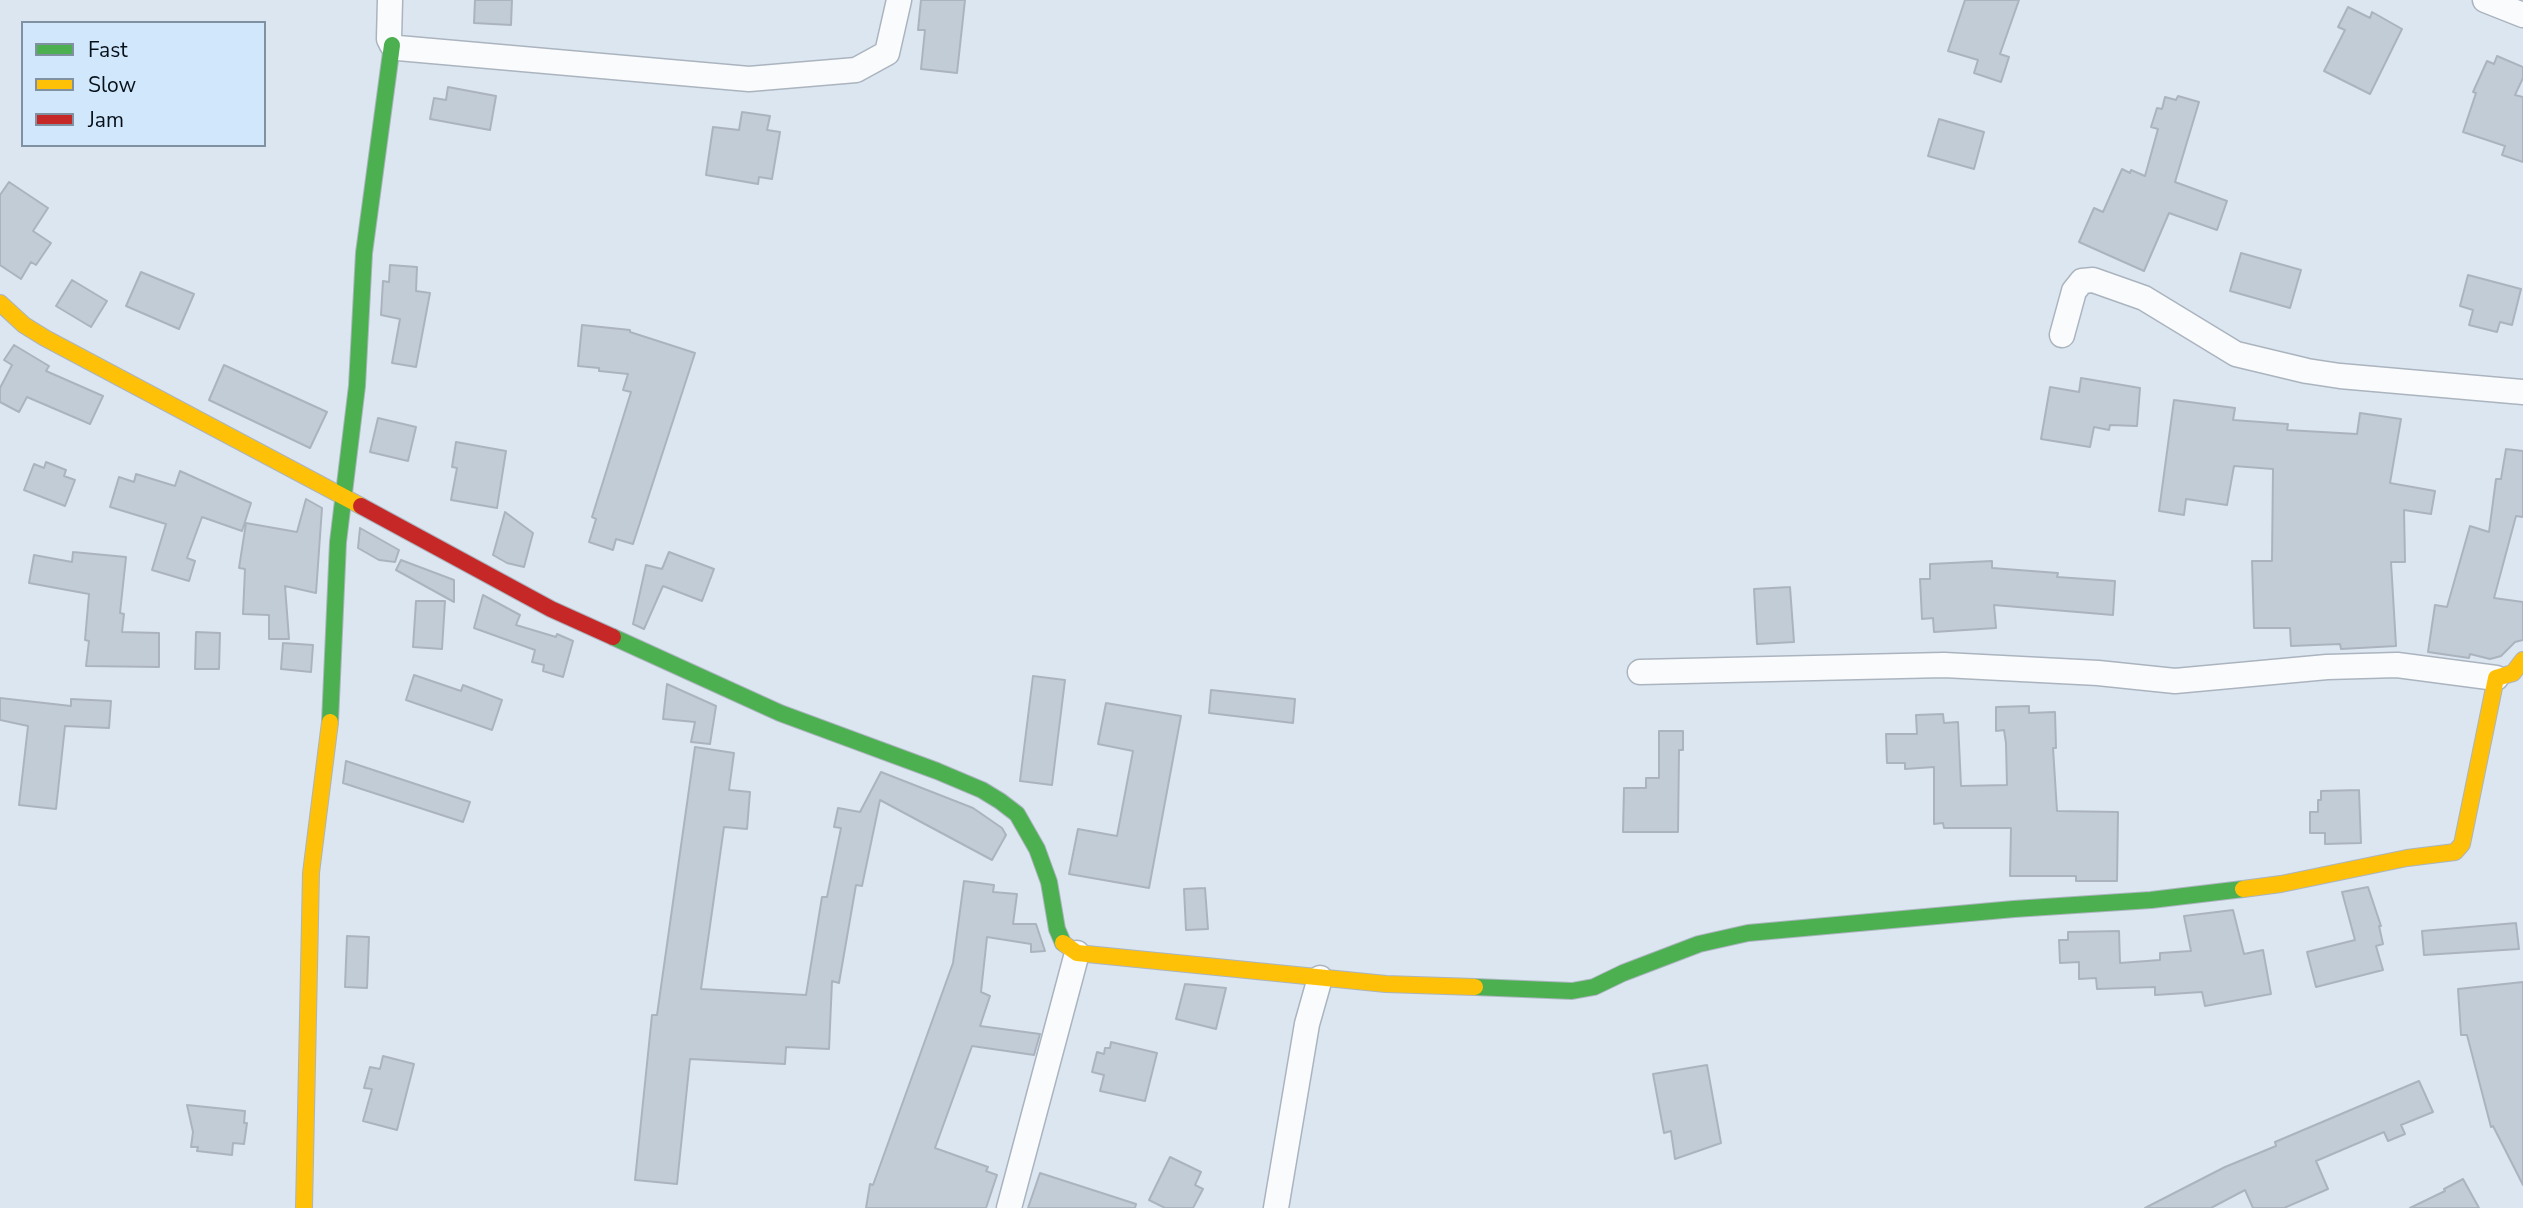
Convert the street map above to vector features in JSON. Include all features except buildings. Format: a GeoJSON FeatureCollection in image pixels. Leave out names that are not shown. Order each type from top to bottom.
{"type":"FeatureCollection","features":[{"type":"Feature","properties":{"kind":"street"},"geometry":{"type":"LineString","coordinates":[[390,0],[389,39],[398,48],[749,79],[856,69],[887,53],[899,0]]}},
{"type":"Feature","properties":{"kind":"street"},"geometry":{"type":"LineString","coordinates":[[2484,0],[2523,15]]}},
{"type":"Feature","properties":{"kind":"street"},"geometry":{"type":"LineString","coordinates":[[304,1208],[311,873],[331,717],[338,542],[357,386],[364,253],[392,44]]}},
{"type":"Feature","properties":{"kind":"street"},"geometry":{"type":"LineString","coordinates":[[2062,335],[2074,290],[2082,281],[2093,280],[2144,298],[2236,354],[2340,376],[2523,392]]}},
{"type":"Feature","properties":{"kind":"street"},"geometry":{"type":"LineString","coordinates":[[0,303],[24,325],[46,338],[551,609],[780,713],[982,790],[1017,814],[1037,849],[1049,882],[1057,929],[1063,943],[1077,953],[1386,984],[1572,991],[1594,987],[1699,944],[1748,933],[2164,898],[2281,884],[2407,858],[2455,852],[2462,844],[2496,678]]}},
{"type":"Feature","properties":{"kind":"street"},"geometry":{"type":"LineString","coordinates":[[1640,672],[1944,665],[2098,673],[2162,681],[2327,667],[2397,665],[2496,678],[2513,673],[2523,660]]}},
{"type":"Feature","properties":{"kind":"street"},"geometry":{"type":"LineString","coordinates":[[1009,1208],[1077,953]]}},
{"type":"Feature","properties":{"kind":"street"},"geometry":{"type":"LineString","coordinates":[[1276,1208],[1307,1024],[1320,978]]}},
{"type":"Feature","properties":{"kind":"traffic: fast"},"geometry":{"type":"LineString","coordinates":[[330,722],[338,542],[357,386],[364,253],[392,45]]}},
{"type":"Feature","properties":{"kind":"traffic: fast"},"geometry":{"type":"LineString","coordinates":[[613,637],[780,713],[937,771],[982,790],[1000,801],[1017,814],[1037,849],[1049,882],[1057,929],[1063,943]]}},
{"type":"Feature","properties":{"kind":"traffic: fast"},"geometry":{"type":"LineString","coordinates":[[1475,987],[1572,991],[1594,987],[1699,944],[1748,933],[2014,909],[2151,900],[2243,889]]}},
{"type":"Feature","properties":{"kind":"traffic: slow"},"geometry":{"type":"LineString","coordinates":[[0,303],[24,325],[45,338],[361,506]]}},
{"type":"Feature","properties":{"kind":"traffic: slow"},"geometry":{"type":"LineString","coordinates":[[2243,889],[2281,884],[2407,858],[2455,852],[2462,844],[2496,678],[2513,673],[2523,660]]}},
{"type":"Feature","properties":{"kind":"traffic: slow"},"geometry":{"type":"LineString","coordinates":[[304,1208],[311,873],[330,722]]}},
{"type":"Feature","properties":{"kind":"traffic: slow"},"geometry":{"type":"LineString","coordinates":[[1063,943],[1077,953],[1386,984],[1475,987]]}},
{"type":"Feature","properties":{"kind":"traffic: jam"},"geometry":{"type":"LineString","coordinates":[[361,506],[551,609],[613,637]]}}]}
